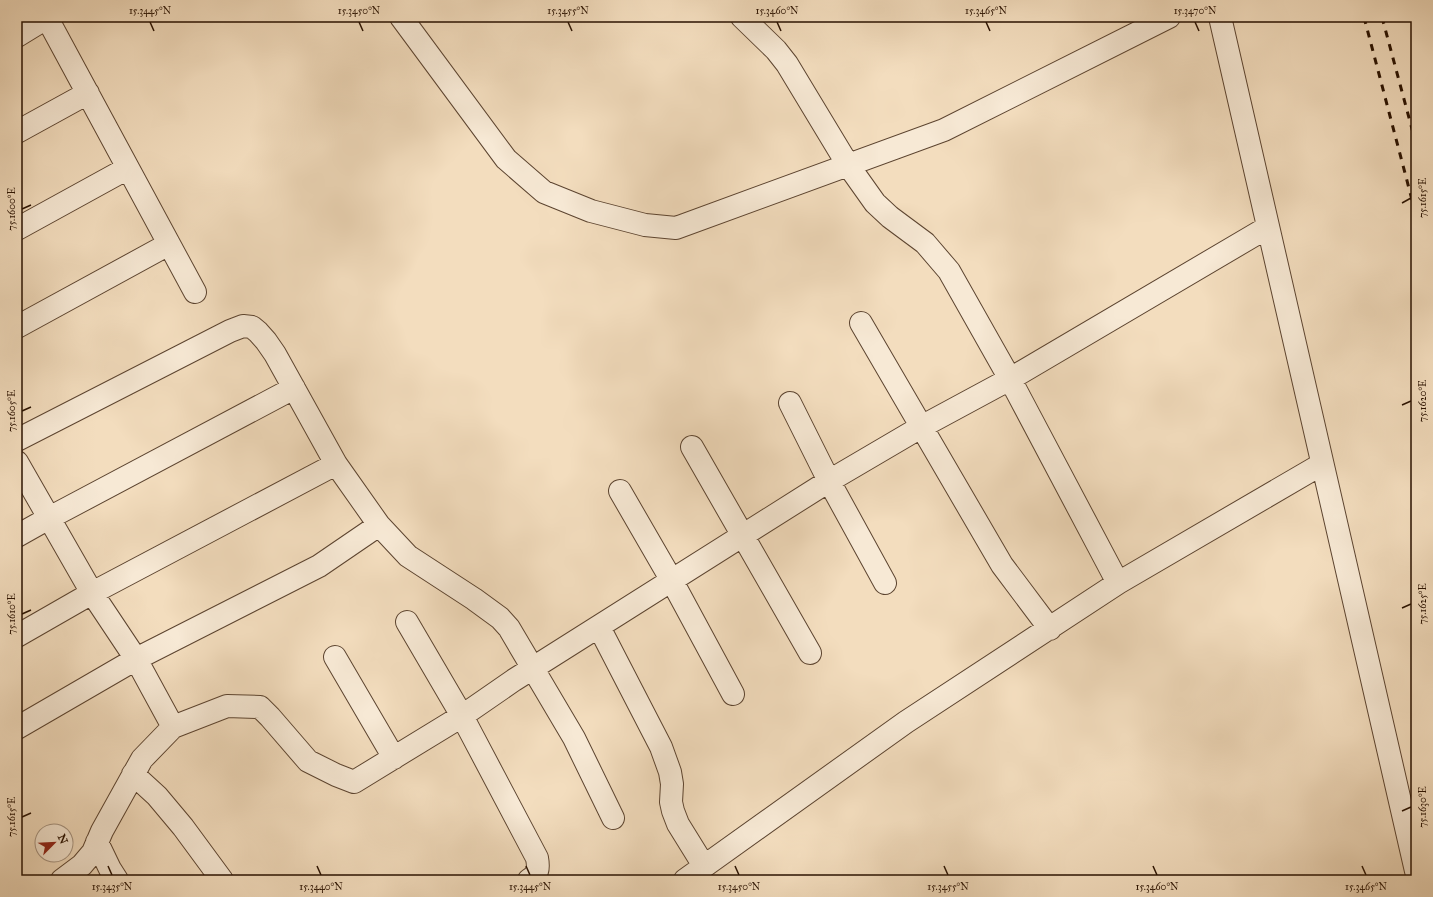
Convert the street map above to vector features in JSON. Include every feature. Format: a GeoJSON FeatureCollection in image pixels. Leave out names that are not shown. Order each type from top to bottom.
{"type":"FeatureCollection","features":[{"type":"Feature","properties":{"kind":"street"},"geometry":{"type":"LineString","coordinates":[[17,36],[48,17],[194,292]]}},
{"type":"Feature","properties":{"kind":"street"},"geometry":{"type":"LineString","coordinates":[[401,17],[506,159],[544,192],[591,211],[645,225],[676,228],[944,130],[1169,17]]}},
{"type":"Feature","properties":{"kind":"street"},"geometry":{"type":"LineString","coordinates":[[742,17],[776,50],[787,64],[848,165],[875,203],[890,217],[925,244],[949,271],[1010,378],[1118,583]]}},
{"type":"Feature","properties":{"kind":"street"},"geometry":{"type":"LineString","coordinates":[[1220,17],[1416,871]]}},
{"type":"Feature","properties":{"kind":"street"},"geometry":{"type":"LineString","coordinates":[[17,132],[88,93]]}},
{"type":"Feature","properties":{"kind":"street"},"geometry":{"type":"LineString","coordinates":[[17,229],[128,168]]}},
{"type":"Feature","properties":{"kind":"street"},"geometry":{"type":"LineString","coordinates":[[62,880],[82,865],[92,852],[142,758],[172,727],[227,706],[260,707],[308,761],[354,782],[462,716],[533,668],[829,481],[921,427],[1010,378],[1268,227]]}},
{"type":"Feature","properties":{"kind":"street"},"geometry":{"type":"LineString","coordinates":[[17,327],[169,244]]}},
{"type":"Feature","properties":{"kind":"street"},"geometry":{"type":"LineString","coordinates":[[861,323],[1002,565],[1050,629]]}},
{"type":"Feature","properties":{"kind":"street"},"geometry":{"type":"LineString","coordinates":[[17,440],[230,331],[243,326],[252,327],[266,341],[275,354],[336,464],[379,525],[408,556],[474,599],[500,618],[509,628],[574,738],[614,818]]}},
{"type":"Feature","properties":{"kind":"street"},"geometry":{"type":"LineString","coordinates":[[17,536],[294,388]]}},
{"type":"Feature","properties":{"kind":"street"},"geometry":{"type":"LineString","coordinates":[[790,403],[829,481],[885,583]]}},
{"type":"Feature","properties":{"kind":"street"},"geometry":{"type":"LineString","coordinates":[[692,448],[810,653]]}},
{"type":"Feature","properties":{"kind":"street"},"geometry":{"type":"LineString","coordinates":[[17,462],[92,593],[136,659],[172,727]]}},
{"type":"Feature","properties":{"kind":"street"},"geometry":{"type":"LineString","coordinates":[[17,636],[92,593],[336,464]]}},
{"type":"Feature","properties":{"kind":"street"},"geometry":{"type":"LineString","coordinates":[[685,880],[906,722],[1118,583],[1322,464]]}},
{"type":"Feature","properties":{"kind":"street"},"geometry":{"type":"LineString","coordinates":[[620,491],[672,581],[733,694]]}},
{"type":"Feature","properties":{"kind":"street"},"geometry":{"type":"LineString","coordinates":[[17,728],[136,659],[319,566],[379,525]]}},
{"type":"Feature","properties":{"kind":"street"},"geometry":{"type":"LineString","coordinates":[[407,622],[462,716],[537,858],[539,868],[535,876],[528,880]]}},
{"type":"Feature","properties":{"kind":"street"},"geometry":{"type":"LineString","coordinates":[[599,627],[661,747],[670,772],[673,811],[678,824],[704,866]]}},
{"type":"Feature","properties":{"kind":"street"},"geometry":{"type":"LineString","coordinates":[[335,657],[394,758]]}},
{"type":"Feature","properties":{"kind":"street"},"geometry":{"type":"LineString","coordinates":[[133,774],[157,796],[183,827],[222,880]]}},
{"type":"Feature","properties":{"kind":"street"},"geometry":{"type":"LineString","coordinates":[[97,842],[117,880]]}},
{"type":"Feature","properties":{"kind":"railway"},"geometry":{"type":"LineString","coordinates":[[1364,17],[1416,215]]}},
{"type":"Feature","properties":{"kind":"railway"},"geometry":{"type":"LineString","coordinates":[[1382,17],[1416,144]]}}]}
